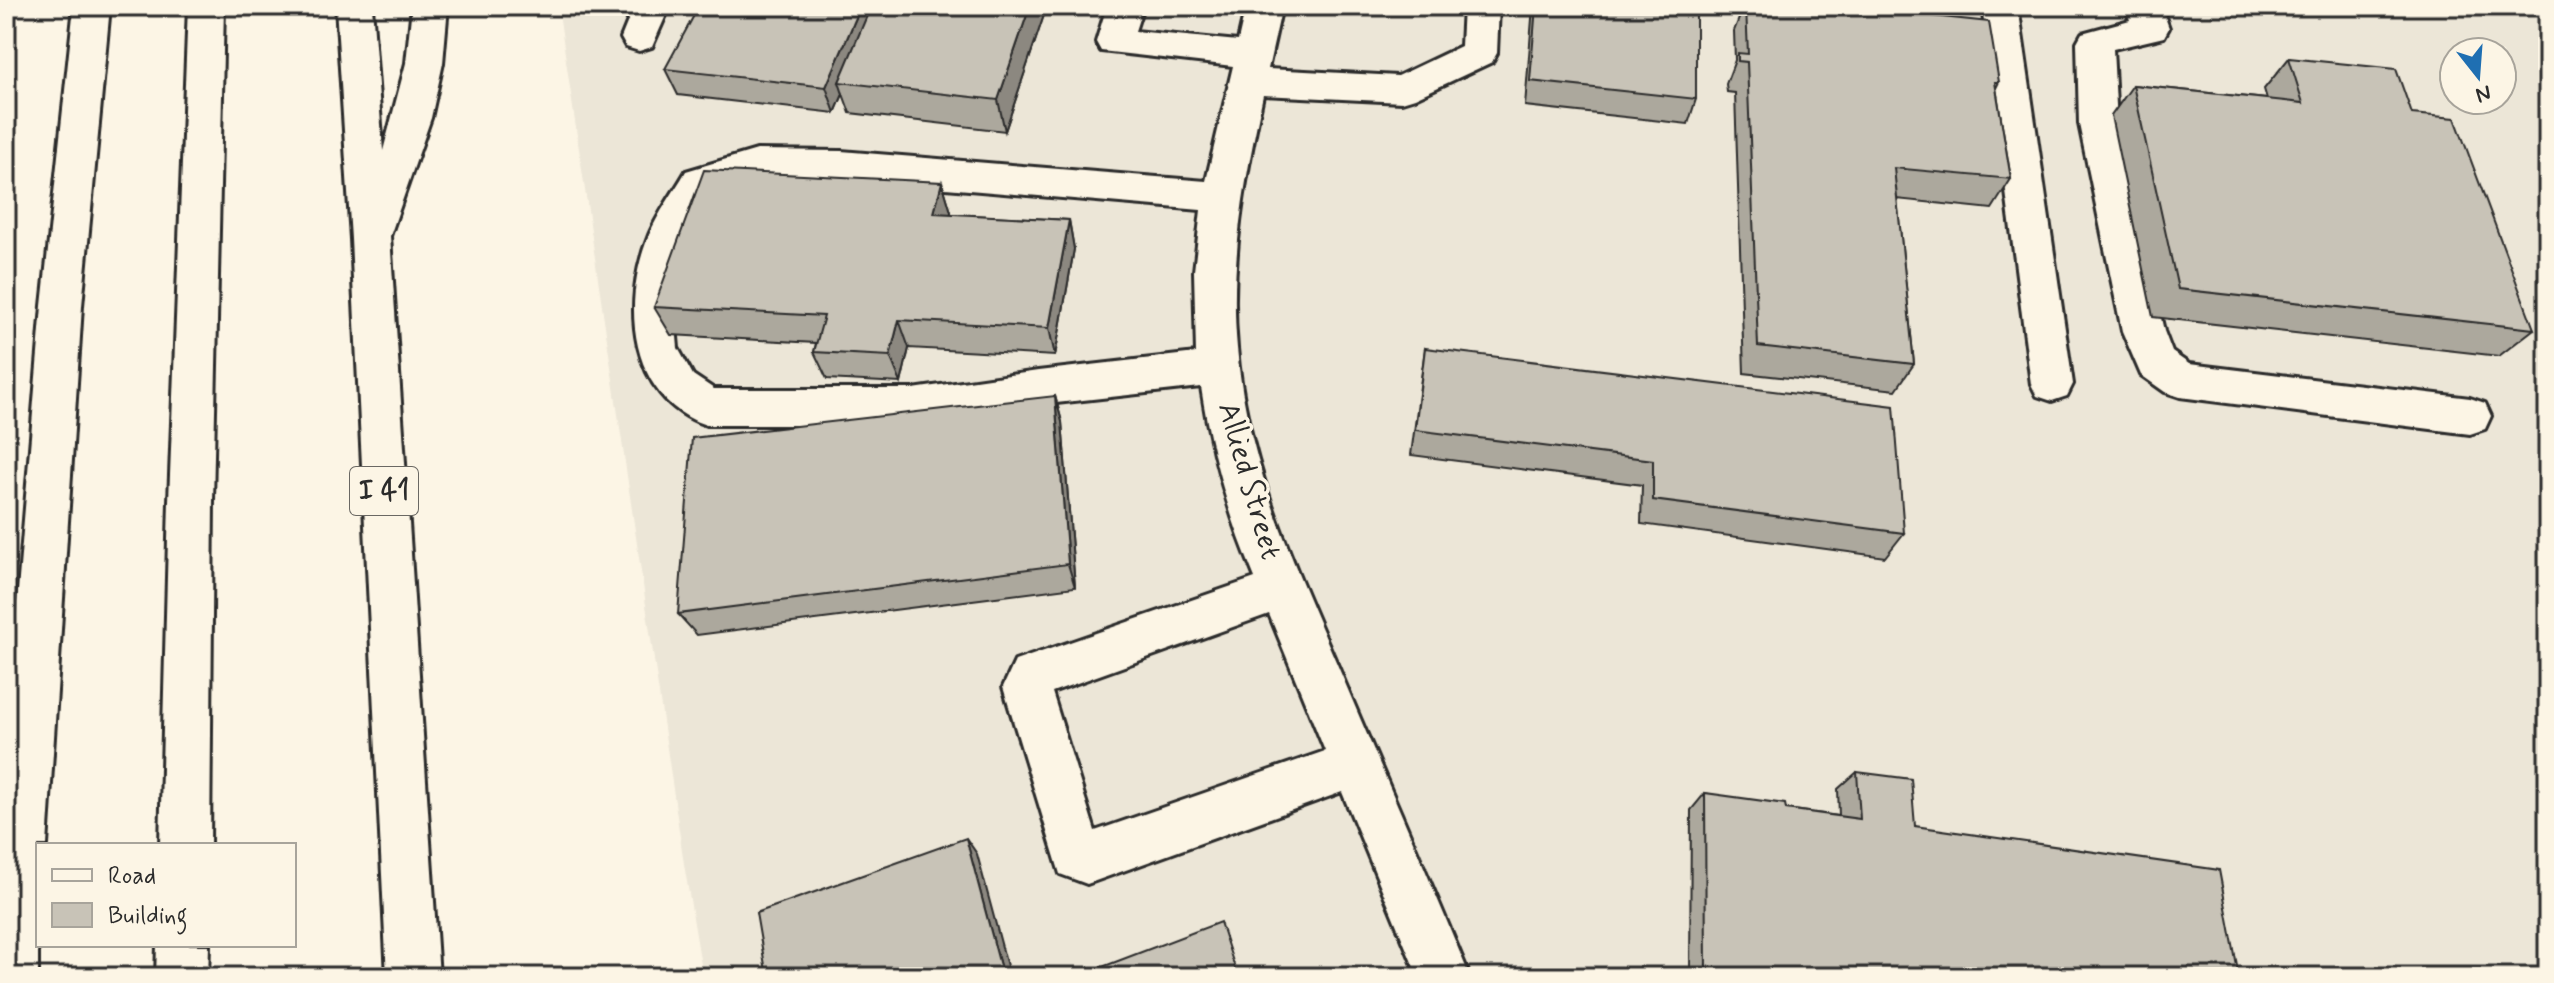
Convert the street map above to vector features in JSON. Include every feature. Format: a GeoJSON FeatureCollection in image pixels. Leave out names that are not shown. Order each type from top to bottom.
{"type":"FeatureCollection","features":[{"type":"Feature","properties":{"kind":"main road"},"geometry":{"type":"LineString","coordinates":[[62,6],[53,135],[73,191]]}},
{"type":"Feature","properties":{"kind":"main road"},"geometry":{"type":"LineString","coordinates":[[12,977],[73,191],[92,6]]}},
{"type":"Feature","properties":{"kind":"main road"},"geometry":{"type":"LineString","coordinates":[[185,843],[190,517],[206,6]]}},
{"type":"Feature","properties":{"kind":"main road","name":"I 41"},"geometry":{"type":"LineString","coordinates":[[354,6],[371,239],[413,977]]}},
{"type":"Feature","properties":{"kind":"main road"},"geometry":{"type":"LineString","coordinates":[[371,239],[418,103],[428,47],[430,6]]}},
{"type":"Feature","properties":{"kind":"main road"},"geometry":{"type":"LineString","coordinates":[[1125,6],[1114,42],[1250,68],[1402,89],[1479,53],[1481,6]]}},
{"type":"Feature","properties":{"kind":"main road","name":"Allied Street"},"geometry":{"type":"LineString","coordinates":[[1264,6],[1222,197],[1214,271],[1219,368],[1229,433],[1254,522],[1444,977]]}},
{"type":"Feature","properties":{"kind":"main road"},"geometry":{"type":"LineString","coordinates":[[2000,6],[2052,384]]}},
{"type":"Feature","properties":{"kind":"main road"},"geometry":{"type":"LineString","coordinates":[[2143,6],[2151,28],[2095,42],[2098,124],[2143,331],[2156,363],[2180,380],[2470,416]]}},
{"type":"Feature","properties":{"kind":"main road"},"geometry":{"type":"LineString","coordinates":[[1219,368],[1038,388],[913,407],[706,407],[678,387],[657,350],[653,293],[668,236],[700,181],[757,164],[841,165],[1222,197]]}},
{"type":"Feature","properties":{"kind":"main road"},"geometry":{"type":"LineString","coordinates":[[1283,589],[1032,677],[1027,687],[1078,856],[1087,859],[1355,764]]}},
{"type":"Feature","properties":{"kind":"main road"},"geometry":{"type":"LineString","coordinates":[[182,977],[183,947]]}},
{"type":"Feature","properties":{"kind":"shaded area"},"geometry":{"type":"Polygon","coordinates":[[[558,6],[2455,6],[2548,15],[2548,977],[703,977],[558,6]]]}},
{"type":"Feature","properties":{"kind":"building"},"geometry":{"type":"Polygon","coordinates":[[[699,6],[861,6],[826,87],[665,69],[699,6]]]}},
{"type":"Feature","properties":{"kind":"building"},"geometry":{"type":"Polygon","coordinates":[[[871,6],[1030,6],[998,100],[839,82],[871,6]]]}},
{"type":"Feature","properties":{"kind":"building"},"geometry":{"type":"Polygon","coordinates":[[[1536,6],[1696,6],[1696,99],[1530,81],[1536,6]]]}},
{"type":"Feature","properties":{"kind":"building"},"geometry":{"type":"Polygon","coordinates":[[[1746,6],[1808,6],[1896,14],[1896,6],[1932,6],[1933,16],[1989,22],[2011,179],[1894,168],[1914,364],[1758,346],[1747,62],[1738,61],[1738,53],[1748,54],[1746,6]]]}},
{"type":"Feature","properties":{"kind":"building"},"geometry":{"type":"Polygon","coordinates":[[[2289,58],[2396,69],[2412,114],[2455,118],[2534,329],[2178,289],[2133,85],[2303,103],[2289,58]]]}},
{"type":"Feature","properties":{"kind":"building"},"geometry":{"type":"Polygon","coordinates":[[[704,170],[942,182],[934,213],[1069,220],[1049,328],[899,320],[890,356],[814,352],[824,316],[654,307],[704,170]]]}},
{"type":"Feature","properties":{"kind":"building"},"geometry":{"type":"Polygon","coordinates":[[[1425,348],[1894,406],[1904,533],[1653,500],[1653,460],[1415,430],[1425,348]]]}},
{"type":"Feature","properties":{"kind":"building"},"geometry":{"type":"Polygon","coordinates":[[[1055,396],[1068,564],[678,614],[692,438],[1055,396]]]}},
{"type":"Feature","properties":{"kind":"building"},"geometry":{"type":"Polygon","coordinates":[[[1857,772],[1911,779],[1915,826],[2219,870],[2239,977],[1706,977],[1705,793],[1860,819],[1857,772]]]}},
{"type":"Feature","properties":{"kind":"building"},"geometry":{"type":"Polygon","coordinates":[[[966,838],[1003,977],[767,977],[756,913],[966,838]]]}},
{"type":"Feature","properties":{"kind":"building"},"geometry":{"type":"Polygon","coordinates":[[[1220,922],[1238,977],[1076,977],[1220,922]]]}}]}
